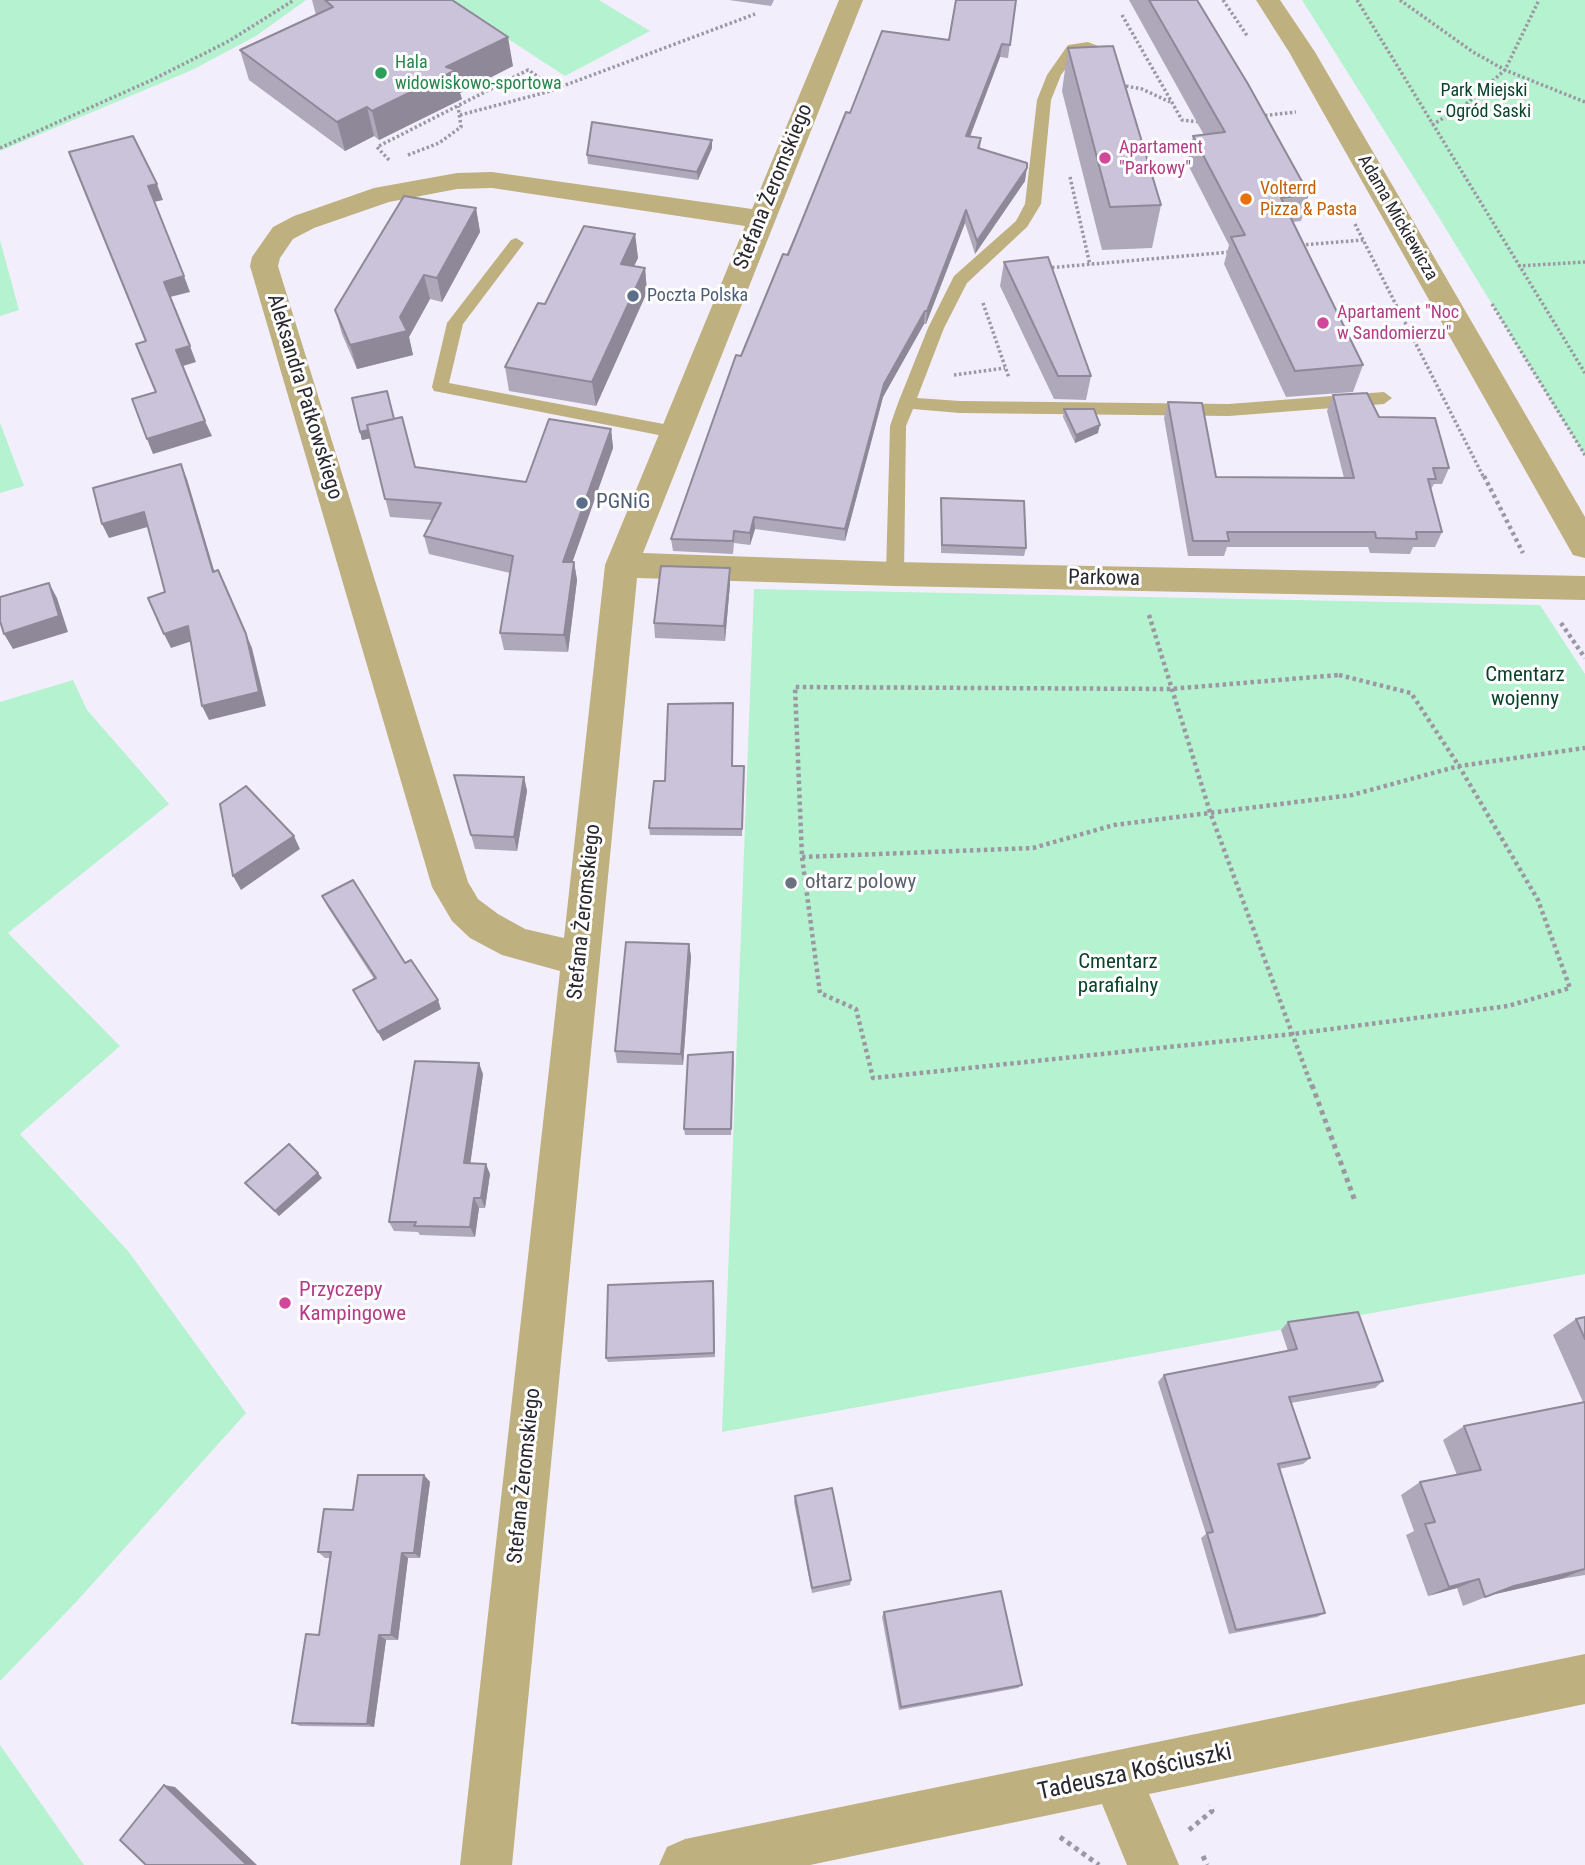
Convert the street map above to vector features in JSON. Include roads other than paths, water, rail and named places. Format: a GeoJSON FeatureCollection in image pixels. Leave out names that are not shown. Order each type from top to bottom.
{"type":"FeatureCollection","features":[{"type":"Feature","properties":{"kind":"street","name":"Stefana Żeromskiego"},"geometry":{"type":"LineString","coordinates":[[486,1865],[622,565],[851,0]]}},
{"type":"Feature","properties":{"kind":"street","name":"Adama Mickiewicza"},"geometry":{"type":"LineString","coordinates":[[1268,0],[1302,52],[1585,546]]}},
{"type":"Feature","properties":{"kind":"street","name":"Aleksandra Patkowskiego"},"geometry":{"type":"LineString","coordinates":[[579,957],[551,953],[516,943],[484,926],[465,909],[451,887],[264,266],[266,257],[283,233],[294,226],[372,198],[457,181],[492,180],[761,219]]}},
{"type":"Feature","properties":{"kind":"street","name":"Parkowa"},"geometry":{"type":"LineString","coordinates":[[622,565],[895,574],[1585,588]]}},
{"type":"Feature","properties":{"kind":"street","name":"Tadeusza Kościuszki"},"geometry":{"type":"LineString","coordinates":[[685,1865],[1585,1679]]}},
{"type":"Feature","properties":{"kind":"street"},"geometry":{"type":"LineString","coordinates":[[1116,1776],[1168,1849]]}},
{"type":"Feature","properties":{"kind":"lane"},"geometry":{"type":"LineString","coordinates":[[895,574],[898,426],[936,328],[960,280],[1022,224],[1032,204],[1044,100],[1054,75],[1073,48],[1088,46],[1098,51],[1112,84]]}},
{"type":"Feature","properties":{"kind":"lane"},"geometry":{"type":"LineString","coordinates":[[516,243],[455,323],[440,387],[674,432]]}},
{"type":"Feature","properties":{"kind":"lane"},"geometry":{"type":"LineString","coordinates":[[906,403],[1019,408],[1229,410],[1384,398]]}},
{"type":"Feature","properties":{"kind":"place","name":"Hala widowiskowo-sportowa"},"geometry":{"type":"Point","coordinates":[381,73]}},
{"type":"Feature","properties":{"kind":"place","name":"Apartament \"Parkowy\""},"geometry":{"type":"Point","coordinates":[1105,158]}},
{"type":"Feature","properties":{"kind":"place","name":"Volterrd Pizza & Pasta"},"geometry":{"type":"Point","coordinates":[1246,199]}},
{"type":"Feature","properties":{"kind":"place","name":"Poczta Polska"},"geometry":{"type":"Point","coordinates":[633,296]}},
{"type":"Feature","properties":{"kind":"place","name":"Apartament \"Noc w Sandomierzu\""},"geometry":{"type":"Point","coordinates":[1323,323]}},
{"type":"Feature","properties":{"kind":"place","name":"PGNiG"},"geometry":{"type":"Point","coordinates":[582,503]}},
{"type":"Feature","properties":{"kind":"place","name":"ołtarz polowy"},"geometry":{"type":"Point","coordinates":[791,883]}},
{"type":"Feature","properties":{"kind":"place","name":"Przyczepy Kampingowe"},"geometry":{"type":"Point","coordinates":[285,1303]}},
{"type":"Feature","properties":{"kind":"park label","name":"Park Miejski - Ogród Saski"},"geometry":{"type":"Point","coordinates":[1484,101]}},
{"type":"Feature","properties":{"kind":"park label","name":"Cmentarz wojenny"},"geometry":{"type":"Point","coordinates":[1525,688]}},
{"type":"Feature","properties":{"kind":"park label","name":"Cmentarz parafialny"},"geometry":{"type":"Point","coordinates":[1118,975]}}]}
